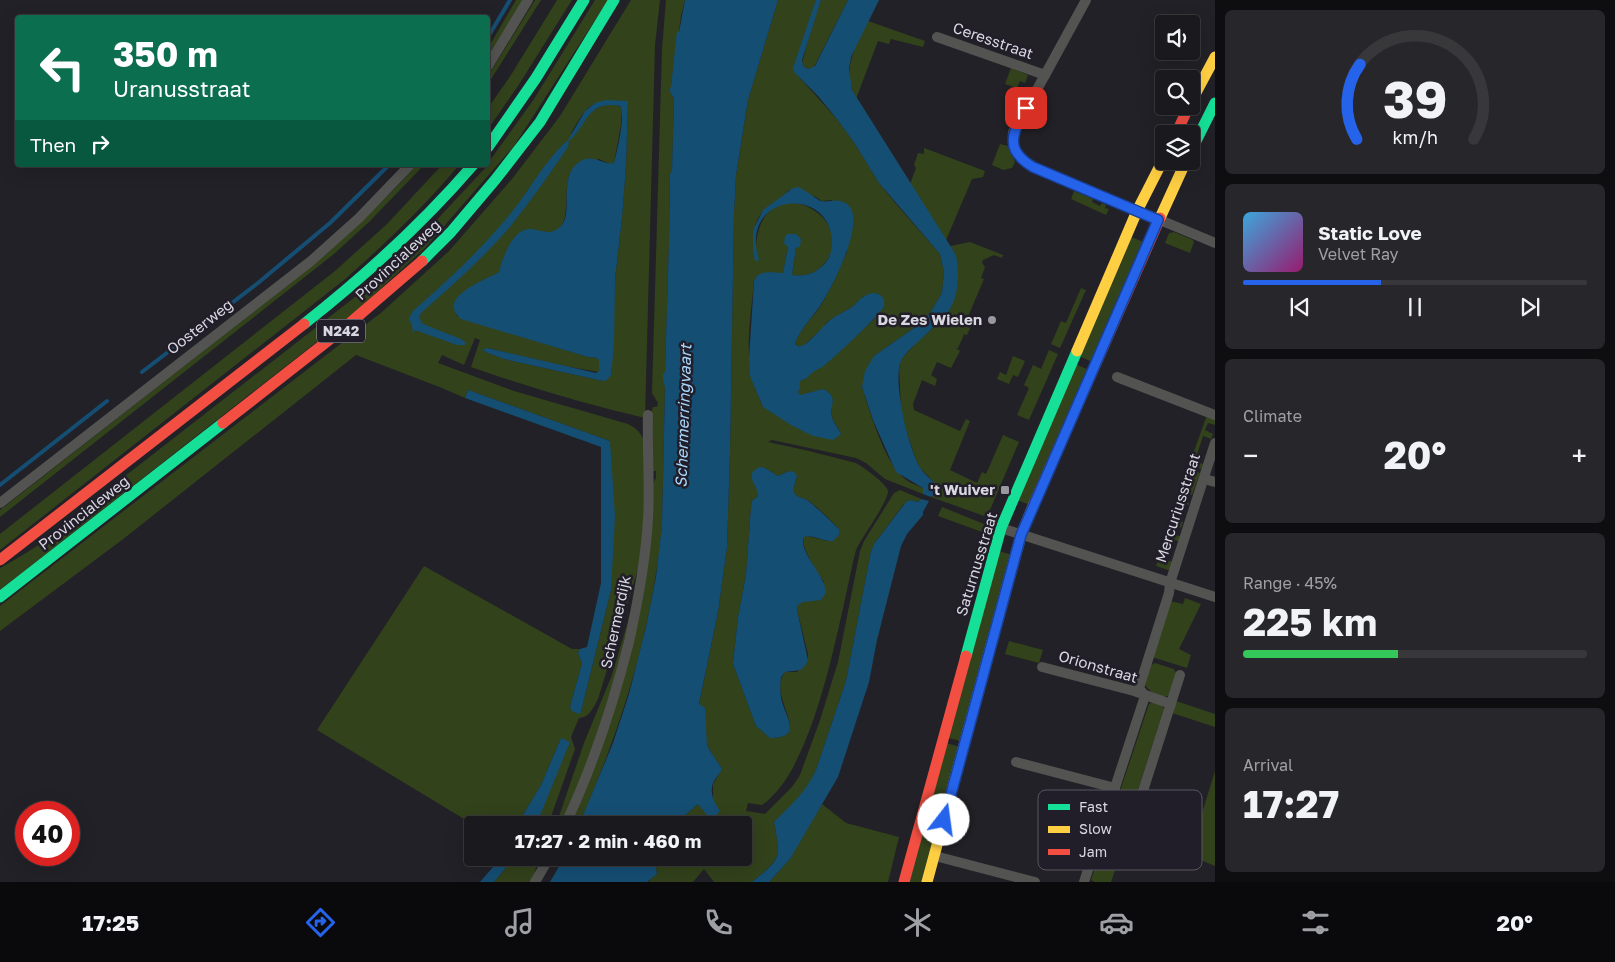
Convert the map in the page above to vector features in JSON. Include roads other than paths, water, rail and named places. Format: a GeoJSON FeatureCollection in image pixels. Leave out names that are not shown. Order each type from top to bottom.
{"type":"FeatureCollection","features":[{"type":"Feature","properties":{"kind":"main road"},"geometry":{"type":"LineString","coordinates":[[490,144],[536,78],[584,0]]}},
{"type":"Feature","properties":{"kind":"main road","name":"Provincialeweg"},"geometry":{"type":"LineString","coordinates":[[0,597],[343,329],[416,266],[451,232],[540,122],[614,0]]}},
{"type":"Feature","properties":{"kind":"main road"},"geometry":{"type":"LineString","coordinates":[[1200,85],[1215,57]]}},
{"type":"Feature","properties":{"kind":"main road"},"geometry":{"type":"LineString","coordinates":[[1200,133],[1215,103]]}},
{"type":"Feature","properties":{"kind":"main road","name":"Provincialeweg"},"geometry":{"type":"LineString","coordinates":[[0,560],[326,308],[418,225],[471,167]]}},
{"type":"Feature","properties":{"kind":"main road","name":"Saturnusstraat"},"geometry":{"type":"LineString","coordinates":[[904,882],[1001,528],[1137,211],[1158,170]]}},
{"type":"Feature","properties":{"kind":"main road"},"geometry":{"type":"LineString","coordinates":[[927,882],[1021,535],[1158,220],[1182,170]]}},
{"type":"Feature","properties":{"kind":"street"},"geometry":{"type":"LineString","coordinates":[[490,63],[528,0]]}},
{"type":"Feature","properties":{"kind":"street","name":"Ceresstraat"},"geometry":{"type":"LineString","coordinates":[[936,37],[1045,75],[1086,0]]}},
{"type":"Feature","properties":{"kind":"street"},"geometry":{"type":"LineString","coordinates":[[1045,75],[1013,132],[1012,140],[1018,155],[1023,161],[1033,167],[1215,243]]}},
{"type":"Feature","properties":{"kind":"street","name":"Oosterweg"},"geometry":{"type":"LineString","coordinates":[[0,503],[311,261],[359,218],[408,167]]}},
{"type":"Feature","properties":{"kind":"street"},"geometry":{"type":"LineString","coordinates":[[1117,377],[1215,415]]}},
{"type":"Feature","properties":{"kind":"street","name":"Schermerdijk"},"geometry":{"type":"LineString","coordinates":[[569,816],[596,753],[613,702],[640,589],[648,517],[648,415]]}},
{"type":"Feature","properties":{"kind":"street","name":"Mercuriusstraat"},"geometry":{"type":"LineString","coordinates":[[1145,696],[1139,688],[1169,593],[1170,583],[1215,443]]}},
{"type":"Feature","properties":{"kind":"street"},"geometry":{"type":"LineString","coordinates":[[1204,479],[1215,482]]}},
{"type":"Feature","properties":{"kind":"street"},"geometry":{"type":"LineString","coordinates":[[1001,528],[1215,597]]}},
{"type":"Feature","properties":{"kind":"street","name":"Orionstraat"},"geometry":{"type":"LineString","coordinates":[[1042,667],[1134,691],[1170,704]]}},
{"type":"Feature","properties":{"kind":"street"},"geometry":{"type":"LineString","coordinates":[[1143,790],[1180,675]]}},
{"type":"Feature","properties":{"kind":"street"},"geometry":{"type":"LineString","coordinates":[[1016,762],[1114,788],[1145,696]]}},
{"type":"Feature","properties":{"kind":"street"},"geometry":{"type":"LineString","coordinates":[[934,856],[1024,881],[1035,882]]}},
{"type":"Feature","properties":{"kind":"street"},"geometry":{"type":"LineString","coordinates":[[535,882],[544,866]]}},
{"type":"Feature","properties":{"kind":"street"},"geometry":{"type":"LineString","coordinates":[[1084,882],[1088,870]]}},
{"type":"Feature","properties":{"kind":"water","name":"Schermerringvaart"},"geometry":{"type":"Polygon","coordinates":[[[685,0],[778,0],[748,100],[736,175],[727,547],[718,612],[699,704],[705,708],[707,746],[722,769],[712,787],[713,798],[720,811],[715,816],[708,816],[698,804],[684,816],[583,816],[613,743],[629,694],[656,577],[662,525],[665,387],[663,374],[665,372],[670,174],[672,170],[674,99],[669,90],[671,87],[677,31],[679,32],[685,0]]]}},
{"type":"Feature","properties":{"kind":"water"},"geometry":{"type":"Polygon","coordinates":[[[816,0],[821,0],[802,60],[803,66],[808,69],[815,66],[848,0],[879,0],[851,57],[849,69],[852,90],[956,255],[958,281],[952,306],[947,314],[906,353],[901,361],[899,370],[900,399],[912,448],[921,469],[937,485],[936,492],[931,497],[923,494],[923,488],[896,472],[873,420],[862,387],[865,371],[874,356],[921,323],[930,313],[942,293],[944,272],[940,254],[879,183],[837,119],[818,96],[794,72],[793,68],[816,0]]]}},
{"type":"Feature","properties":{"kind":"water"},"geometry":{"type":"Polygon","coordinates":[[[606,100],[628,101],[626,166],[615,279],[614,345],[611,375],[607,380],[603,381],[504,359],[483,351],[487,348],[596,373],[599,371],[599,360],[597,358],[588,357],[461,319],[455,311],[454,304],[465,290],[499,272],[509,245],[519,233],[531,229],[549,232],[560,227],[566,213],[570,173],[576,165],[589,158],[614,163],[622,125],[620,106],[609,105],[594,110],[575,135],[568,140],[585,111],[595,103],[606,100]]]}},
{"type":"Feature","properties":{"kind":"water"},"geometry":{"type":"Polygon","coordinates":[[[567,141],[569,142],[568,147],[509,228],[467,272],[421,313],[419,318],[423,324],[461,339],[466,343],[465,345],[457,345],[415,330],[414,332],[412,331],[409,318],[413,311],[500,227],[552,157],[567,141]]]}},
{"type":"Feature","properties":{"kind":"water"},"geometry":{"type":"Polygon","coordinates":[[[798,187],[821,201],[840,201],[847,204],[852,212],[853,224],[851,239],[839,271],[820,306],[799,335],[795,344],[799,346],[804,345],[829,321],[852,307],[868,294],[878,294],[884,302],[881,310],[847,345],[825,365],[800,381],[798,392],[800,395],[823,389],[831,395],[833,399],[832,417],[841,434],[833,440],[813,436],[791,425],[763,407],[750,376],[749,358],[754,281],[756,277],[766,272],[783,273],[788,247],[784,243],[785,236],[788,234],[796,234],[801,239],[800,247],[796,248],[792,275],[807,275],[815,271],[823,266],[831,252],[832,240],[828,223],[818,212],[806,205],[791,203],[777,207],[766,215],[758,227],[756,245],[759,260],[755,261],[753,230],[763,210],[793,188],[798,187]]]}},
{"type":"Feature","properties":{"kind":"water"},"geometry":{"type":"Polygon","coordinates":[[[468,390],[610,441],[615,517],[611,590],[579,714],[572,711],[570,707],[582,663],[578,653],[580,649],[587,647],[601,583],[601,447],[465,398],[468,390]]]}},
{"type":"Feature","properties":{"kind":"water"},"geometry":{"type":"Polygon","coordinates":[[[760,467],[778,476],[789,471],[794,472],[797,476],[794,488],[795,494],[809,502],[839,529],[839,535],[833,541],[811,536],[804,537],[805,550],[822,579],[826,593],[821,600],[803,602],[798,605],[797,610],[808,660],[801,669],[785,672],[781,677],[781,698],[790,725],[787,734],[770,738],[756,726],[733,664],[738,617],[746,575],[751,507],[752,501],[758,496],[751,477],[752,473],[760,467]]]}},
{"type":"Feature","properties":{"kind":"water"},"geometry":{"type":"Polygon","coordinates":[[[921,499],[929,501],[923,515],[907,534],[901,546],[877,640],[869,682],[838,777],[790,859],[769,882],[752,882],[769,868],[776,857],[778,844],[774,822],[803,792],[816,770],[846,681],[871,551],[874,544],[906,502],[911,500],[918,502],[921,499]]]}},
{"type":"Feature","properties":{"kind":"water"},"geometry":{"type":"Polygon","coordinates":[[[561,738],[570,742],[540,816],[522,816],[541,785],[561,738]]]}},
{"type":"Feature","properties":{"kind":"water"},"geometry":{"type":"Polygon","coordinates":[[[507,866],[494,882],[480,882],[493,867],[507,866]]]}},
{"type":"Feature","properties":{"kind":"water"},"geometry":{"type":"Polygon","coordinates":[[[559,866],[656,866],[657,874],[647,882],[550,882],[559,866]]]}},
{"type":"Feature","properties":{"kind":"waterway"},"geometry":{"type":"LineString","coordinates":[[490,34],[510,0]]}},
{"type":"Feature","properties":{"kind":"waterway"},"geometry":{"type":"LineString","coordinates":[[142,372],[258,283],[330,223],[387,167]]}},
{"type":"Feature","properties":{"kind":"waterway"},"geometry":{"type":"LineString","coordinates":[[0,485],[107,401]]}},
{"type":"Feature","properties":{"kind":"place","name":"De Zes Wielen"},"geometry":{"type":"Point","coordinates":[992,320]}},
{"type":"Feature","properties":{"kind":"place","name":"'t Wuiver"},"geometry":{"type":"Point","coordinates":[1005,490]}}]}
